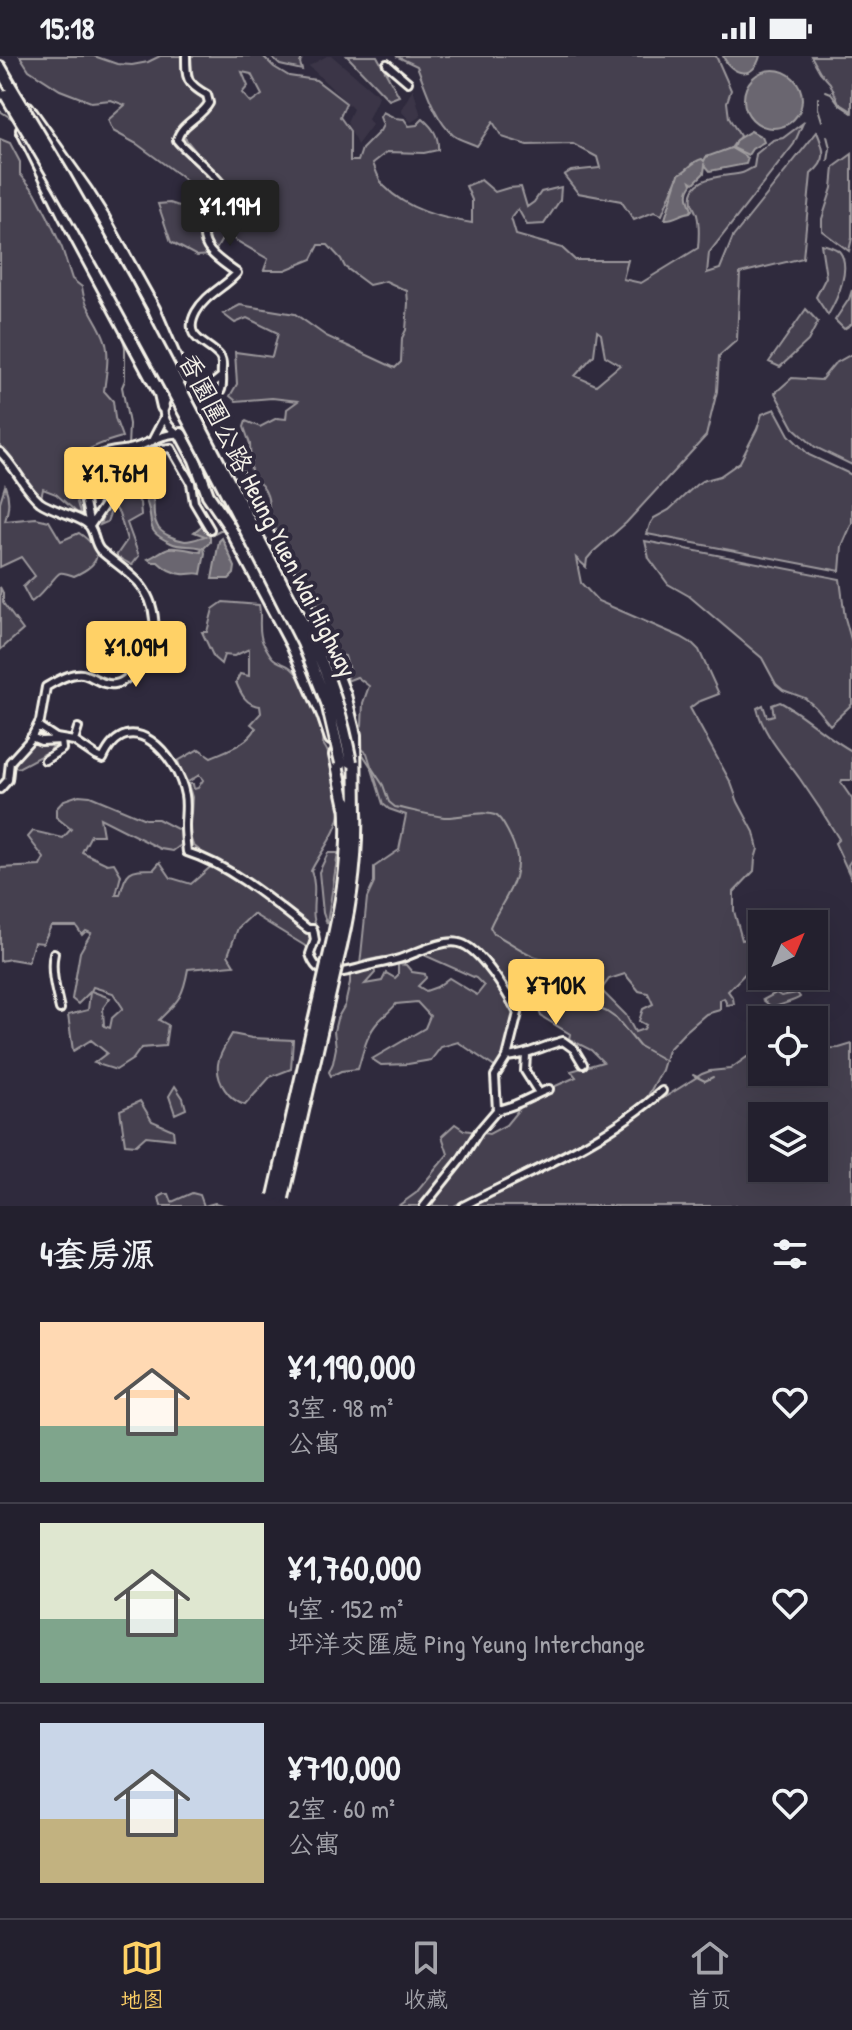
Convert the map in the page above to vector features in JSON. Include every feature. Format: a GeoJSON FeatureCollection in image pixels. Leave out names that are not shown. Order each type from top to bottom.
{"type":"FeatureCollection","features":[{"type":"Feature","properties":{"kind":"highway","name":"香園圍公路 Heung Yuen Wai Highway"},"geometry":{"type":"LineString","coordinates":[[0,67],[4,86],[119,290],[292,621],[322,687],[346,762],[344,878],[332,966]]}},
{"type":"Feature","properties":{"kind":"highway","name":"香園圍公路 Heung Yuen Wai Highway"},"geometry":{"type":"LineString","coordinates":[[4,86],[64,176],[127,287],[312,641],[338,705],[356,815],[353,887],[277,1201]]}},
{"type":"Feature","properties":{"kind":"highway"},"geometry":{"type":"LineString","coordinates":[[4,86],[86,190],[154,309],[182,373],[197,388]]}},
{"type":"Feature","properties":{"kind":"highway"},"geometry":{"type":"LineString","coordinates":[[4,86],[44,178],[160,394],[164,413]]}},
{"type":"Feature","properties":{"kind":"highway"},"geometry":{"type":"LineString","coordinates":[[210,422],[334,663],[353,724],[346,762]]}},
{"type":"Feature","properties":{"kind":"highway"},"geometry":{"type":"LineString","coordinates":[[179,434],[208,495],[238,541],[305,671],[329,733],[346,762]]}},
{"type":"Feature","properties":{"kind":"street"},"geometry":{"type":"LineString","coordinates":[[186,56],[187,79],[190,85],[207,95],[209,103],[181,130],[177,140],[223,186],[231,200],[229,210],[204,229],[203,236],[208,250],[237,273],[211,294],[196,312],[193,322],[197,339],[221,360],[223,380],[212,404]]}},
{"type":"Feature","properties":{"kind":"street"},"geometry":{"type":"LineString","coordinates":[[387,64],[408,82]]}},
{"type":"Feature","properties":{"kind":"street"},"geometry":{"type":"LineString","coordinates":[[197,388],[211,385],[221,377]]}},
{"type":"Feature","properties":{"kind":"street"},"geometry":{"type":"LineString","coordinates":[[152,441],[167,397],[174,390],[184,386],[197,388],[205,392],[212,404],[210,422],[200,433],[190,436],[170,428],[164,413]]}},
{"type":"Feature","properties":{"kind":"street"},"geometry":{"type":"LineString","coordinates":[[0,789],[8,780],[10,762],[38,726],[46,687],[80,673],[104,683],[120,683],[146,657],[153,644],[156,626],[140,583],[96,545],[84,494],[84,474],[96,458],[179,434]]}},
{"type":"Feature","properties":{"kind":"street"},"geometry":{"type":"LineString","coordinates":[[90,526],[116,488],[137,469],[139,461],[161,449],[171,448],[191,483],[194,502],[210,529]]}},
{"type":"Feature","properties":{"kind":"street"},"geometry":{"type":"LineString","coordinates":[[0,452],[40,503],[81,519],[90,526]]}},
{"type":"Feature","properties":{"kind":"street"},"geometry":{"type":"LineString","coordinates":[[38,726],[61,740]]}},
{"type":"Feature","properties":{"kind":"street"},"geometry":{"type":"LineString","coordinates":[[74,741],[78,728]]}},
{"type":"Feature","properties":{"kind":"street"},"geometry":{"type":"LineString","coordinates":[[31,737],[41,741],[74,741],[103,759],[113,740],[120,737],[136,733],[156,743],[174,767],[185,793],[187,852],[212,862],[274,902],[308,929],[313,929],[315,940],[310,954],[317,968],[323,972],[345,972],[400,959],[450,942],[461,943],[471,949],[505,987],[518,1013],[507,1057],[495,1076],[497,1110]]}},
{"type":"Feature","properties":{"kind":"street"},"geometry":{"type":"LineString","coordinates":[[45,760],[62,749],[61,740]]}},
{"type":"Feature","properties":{"kind":"street"},"geometry":{"type":"LineString","coordinates":[[54,953],[54,983],[60,1009]]}},
{"type":"Feature","properties":{"kind":"street"},"geometry":{"type":"LineString","coordinates":[[507,1057],[526,1055],[563,1041],[574,1049],[583,1064]]}},
{"type":"Feature","properties":{"kind":"street"},"geometry":{"type":"LineString","coordinates":[[526,1055],[525,1071],[539,1093]]}},
{"type":"Feature","properties":{"kind":"street"},"geometry":{"type":"LineString","coordinates":[[424,1206],[497,1110],[521,1103],[549,1089]]}},
{"type":"Feature","properties":{"kind":"street"},"geometry":{"type":"LineString","coordinates":[[463,1206],[599,1136],[662,1091]]}},
{"type":"Feature","properties":{"kind":"shaded area"},"geometry":{"type":"Polygon","coordinates":[[[20,56],[94,56],[117,64],[132,65],[160,56],[182,56],[189,87],[207,103],[174,134],[176,144],[207,169],[184,137],[187,129],[212,105],[211,96],[194,79],[191,56],[263,56],[289,76],[316,80],[346,103],[340,117],[350,131],[350,161],[358,161],[362,149],[380,131],[383,112],[404,119],[409,126],[417,125],[423,119],[427,122],[436,136],[438,150],[424,153],[387,152],[373,163],[382,184],[403,201],[437,215],[472,223],[472,200],[466,186],[481,180],[495,192],[521,187],[527,207],[541,192],[561,187],[560,200],[544,224],[527,225],[518,209],[511,218],[516,235],[562,248],[575,260],[628,260],[623,279],[641,283],[698,248],[699,223],[692,194],[701,182],[742,173],[754,167],[756,154],[803,123],[794,144],[709,253],[707,273],[720,269],[733,237],[817,132],[820,139],[823,155],[811,174],[803,258],[740,273],[737,340],[719,356],[717,391],[706,436],[626,523],[593,552],[587,559],[586,567],[576,558],[581,583],[598,601],[693,644],[699,650],[719,694],[690,708],[731,783],[754,832],[758,849],[754,871],[734,892],[734,911],[742,940],[748,938],[748,970],[728,991],[734,1004],[727,1005],[724,998],[720,1000],[720,1010],[706,1014],[668,1050],[662,1070],[645,1101],[611,1126],[454,1206],[398,1206],[416,1193],[448,1154],[442,1136],[455,1124],[464,1130],[489,1134],[506,1125],[528,1098],[576,1077],[571,1071],[603,1062],[591,1050],[569,1039],[570,1034],[541,1016],[538,1008],[527,1007],[514,1015],[503,1061],[496,1068],[458,1042],[441,1047],[431,1060],[381,1065],[372,1059],[425,1028],[430,1016],[417,1002],[396,1004],[378,1022],[368,1038],[358,1069],[331,1076],[329,1072],[336,1048],[334,1031],[345,1005],[350,972],[374,967],[375,973],[365,984],[382,981],[386,973],[395,978],[398,964],[406,965],[412,972],[425,974],[426,978],[418,986],[426,991],[449,978],[477,995],[484,986],[476,978],[422,954],[378,958],[360,965],[367,898],[374,883],[374,867],[399,850],[406,815],[383,804],[367,753],[351,740],[362,725],[363,703],[369,686],[357,677],[347,681],[349,670],[345,656],[332,653],[318,614],[312,611],[303,587],[275,554],[281,547],[282,538],[269,520],[265,490],[251,477],[250,444],[244,427],[246,421],[260,427],[277,418],[286,419],[287,409],[298,401],[272,398],[236,401],[230,396],[237,384],[235,352],[272,357],[278,333],[247,318],[235,323],[223,314],[240,305],[295,314],[326,336],[395,368],[401,362],[402,338],[406,330],[407,291],[386,281],[369,285],[345,267],[328,245],[319,245],[312,259],[285,270],[264,270],[268,259],[225,234],[213,255],[197,256],[171,242],[158,204],[170,203],[186,208],[197,225],[209,217],[207,200],[137,144],[113,131],[108,120],[125,105],[111,100],[91,102],[60,90],[29,70],[20,56]],[[242,72],[248,86],[242,93],[251,103],[262,95],[251,74],[242,72]],[[597,331],[594,355],[575,376],[596,385],[620,365],[605,356],[601,334],[597,331]],[[625,974],[609,979],[601,990],[626,1015],[635,1032],[644,1029],[646,1025],[639,1021],[643,1009],[653,1004],[648,993],[639,991],[625,974]]]}},
{"type":"Feature","properties":{"kind":"shaded area"},"geometry":{"type":"Polygon","coordinates":[[[270,56],[303,56],[300,63],[302,70],[280,65],[270,56]]]}},
{"type":"Feature","properties":{"kind":"shaded area"},"geometry":{"type":"Polygon","coordinates":[[[332,56],[379,96],[368,119],[372,125],[357,145],[347,122],[353,109],[309,66],[332,56]]]}},
{"type":"Feature","properties":{"kind":"shaded area"},"geometry":{"type":"Polygon","coordinates":[[[347,56],[377,56],[399,96],[389,100],[347,56]]]}},
{"type":"Feature","properties":{"kind":"shaded area"},"geometry":{"type":"Polygon","coordinates":[[[396,56],[716,56],[731,90],[727,102],[729,118],[740,136],[731,148],[677,178],[662,215],[654,212],[634,220],[621,201],[578,193],[564,175],[571,171],[600,168],[597,157],[573,144],[527,145],[502,137],[493,122],[477,146],[455,137],[436,111],[417,66],[396,56]]]}},
{"type":"Feature","properties":{"kind":"shaded area"},"geometry":{"type":"Polygon","coordinates":[[[723,56],[760,56],[753,69],[743,72],[732,68],[723,56]]]}},
{"type":"Feature","properties":{"kind":"shaded area"},"geometry":{"type":"Polygon","coordinates":[[[811,56],[852,56],[852,111],[839,103],[830,83],[811,56]]]}},
{"type":"Feature","properties":{"kind":"shaded area"},"geometry":{"type":"Polygon","coordinates":[[[773,70],[793,79],[802,99],[793,119],[773,128],[753,119],[744,99],[753,79],[773,70]]]}},
{"type":"Feature","properties":{"kind":"shaded area"},"geometry":{"type":"Polygon","coordinates":[[[413,88],[421,116],[411,122],[401,111],[413,88]]]}},
{"type":"Feature","properties":{"kind":"shaded area"},"geometry":{"type":"Polygon","coordinates":[[[751,131],[762,137],[764,142],[748,155],[733,148],[736,140],[751,131]]]}},
{"type":"Feature","properties":{"kind":"shaded area"},"geometry":{"type":"Polygon","coordinates":[[[0,139],[10,143],[20,162],[20,174],[35,192],[48,217],[72,279],[82,287],[106,346],[104,391],[113,401],[122,437],[85,451],[70,464],[71,481],[81,516],[56,494],[43,489],[41,498],[0,448],[0,139]]]}},
{"type":"Feature","properties":{"kind":"shaded area"},"geometry":{"type":"Polygon","coordinates":[[[731,148],[748,158],[746,164],[710,171],[705,165],[704,173],[694,183],[691,181],[688,190],[692,210],[665,219],[679,174],[699,160],[704,161],[706,157],[731,148]]]}},
{"type":"Feature","properties":{"kind":"shaded area"},"geometry":{"type":"Polygon","coordinates":[[[852,154],[852,238],[849,251],[822,231],[822,219],[832,188],[834,167],[852,154]]]}},
{"type":"Feature","properties":{"kind":"shaded area"},"geometry":{"type":"Polygon","coordinates":[[[821,244],[839,251],[844,265],[839,291],[828,315],[816,297],[826,277],[821,244]]]}},
{"type":"Feature","properties":{"kind":"shaded area"},"geometry":{"type":"Polygon","coordinates":[[[852,290],[852,324],[844,329],[835,320],[852,290]]]}},
{"type":"Feature","properties":{"kind":"shaded area"},"geometry":{"type":"Polygon","coordinates":[[[806,309],[818,322],[808,341],[780,367],[769,362],[806,309]]]}},
{"type":"Feature","properties":{"kind":"shaded area"},"geometry":{"type":"Polygon","coordinates":[[[852,354],[852,465],[815,447],[794,428],[775,393],[792,378],[821,380],[834,364],[852,354]]]}},
{"type":"Feature","properties":{"kind":"shaded area"},"geometry":{"type":"Polygon","coordinates":[[[775,409],[789,435],[809,455],[852,475],[852,523],[842,546],[840,571],[647,534],[654,518],[669,510],[696,485],[720,476],[740,462],[762,414],[775,409]]]}},
{"type":"Feature","properties":{"kind":"shaded area"},"geometry":{"type":"Polygon","coordinates":[[[132,459],[132,465],[109,489],[115,496],[127,483],[140,503],[141,515],[127,523],[139,556],[132,565],[116,556],[127,540],[119,513],[113,505],[107,522],[100,525],[104,511],[97,489],[102,466],[132,459]]]}},
{"type":"Feature","properties":{"kind":"shaded area"},"geometry":{"type":"Polygon","coordinates":[[[140,484],[151,495],[155,519],[165,534],[188,541],[205,536],[194,532],[203,525],[210,529],[210,542],[204,548],[201,574],[175,573],[148,559],[169,548],[201,552],[202,548],[175,544],[153,530],[146,501],[135,488],[140,484]]]}},
{"type":"Feature","properties":{"kind":"shaded area"},"geometry":{"type":"Polygon","coordinates":[[[5,486],[8,503],[5,521],[36,518],[49,521],[61,541],[79,533],[96,551],[90,567],[74,576],[60,573],[31,602],[23,587],[35,576],[21,557],[0,567],[0,502],[5,486]]]}},
{"type":"Feature","properties":{"kind":"shaded area"},"geometry":{"type":"Polygon","coordinates":[[[222,538],[235,567],[234,574],[229,579],[212,579],[219,541],[222,538]]]}},
{"type":"Feature","properties":{"kind":"shaded area"},"geometry":{"type":"Polygon","coordinates":[[[645,541],[840,579],[852,643],[852,704],[830,725],[805,698],[783,690],[776,684],[762,658],[689,596],[668,584],[649,558],[645,541]]]}},
{"type":"Feature","properties":{"kind":"shaded area"},"geometry":{"type":"Polygon","coordinates":[[[0,587],[3,603],[23,630],[0,650],[0,587]]]}},
{"type":"Feature","properties":{"kind":"shaded area"},"geometry":{"type":"Polygon","coordinates":[[[223,602],[259,605],[263,643],[274,659],[297,674],[318,715],[323,744],[335,774],[340,799],[336,828],[311,871],[314,918],[320,933],[248,883],[308,929],[311,943],[307,947],[253,914],[238,928],[228,955],[234,965],[188,969],[179,998],[159,1020],[168,1025],[165,1046],[141,1048],[133,1059],[116,1070],[94,1063],[107,1053],[91,1040],[73,1051],[68,1015],[88,1010],[90,992],[78,1004],[72,999],[80,952],[91,933],[86,931],[82,935],[76,926],[51,926],[43,943],[34,942],[28,962],[0,961],[0,868],[40,866],[44,858],[28,837],[33,831],[63,838],[71,829],[56,817],[56,809],[64,800],[79,795],[90,796],[145,819],[158,819],[185,833],[181,845],[173,851],[161,849],[100,818],[103,835],[91,835],[82,852],[107,864],[114,863],[121,875],[116,895],[120,895],[130,873],[154,869],[160,862],[171,878],[191,884],[215,863],[193,845],[188,830],[192,797],[188,784],[193,784],[194,789],[198,788],[203,780],[199,775],[188,782],[178,761],[199,749],[211,757],[236,746],[252,734],[256,728],[251,724],[261,713],[260,706],[242,695],[236,682],[240,674],[249,676],[249,649],[234,656],[224,655],[221,664],[214,658],[202,632],[207,632],[213,609],[223,602]],[[93,987],[91,991],[110,998],[103,1008],[104,1026],[110,1028],[112,1018],[123,1008],[113,993],[93,987]]]}},
{"type":"Feature","properties":{"kind":"shaded area"},"geometry":{"type":"Polygon","coordinates":[[[780,702],[852,751],[852,780],[842,780],[841,783],[852,799],[852,859],[848,865],[852,880],[835,843],[839,839],[769,737],[760,718],[757,708],[763,705],[767,717],[774,715],[772,705],[780,702]]]}},
{"type":"Feature","properties":{"kind":"shaded area"},"geometry":{"type":"Polygon","coordinates":[[[33,741],[53,747],[15,767],[19,755],[33,741]]]}},
{"type":"Feature","properties":{"kind":"shaded area"},"geometry":{"type":"Polygon","coordinates":[[[328,853],[338,853],[327,924],[319,872],[328,853]]]}},
{"type":"Feature","properties":{"kind":"shaded area"},"geometry":{"type":"Polygon","coordinates":[[[776,993],[781,996],[797,993],[800,997],[778,1006],[770,1006],[763,1000],[776,993]]]}},
{"type":"Feature","properties":{"kind":"shaded area"},"geometry":{"type":"Polygon","coordinates":[[[232,1034],[293,1040],[291,1069],[270,1077],[245,1105],[229,1095],[219,1077],[219,1060],[232,1034]]]}},
{"type":"Feature","properties":{"kind":"shaded area"},"geometry":{"type":"Polygon","coordinates":[[[852,1044],[852,1206],[468,1206],[595,1141],[702,1074],[730,1069],[747,1057],[748,1086],[828,1086],[828,1048],[852,1044]]]}},
{"type":"Feature","properties":{"kind":"shaded area"},"geometry":{"type":"Polygon","coordinates":[[[175,1086],[186,1109],[175,1114],[169,1096],[175,1086]]]}},
{"type":"Feature","properties":{"kind":"shaded area"},"geometry":{"type":"Polygon","coordinates":[[[140,1101],[152,1121],[173,1130],[174,1139],[146,1136],[136,1145],[125,1144],[120,1110],[140,1101]]]}},
{"type":"Feature","properties":{"kind":"shaded area"},"geometry":{"type":"Polygon","coordinates":[[[192,1193],[200,1195],[204,1206],[161,1206],[159,1197],[165,1194],[169,1194],[172,1202],[192,1193]]]}},
{"type":"Feature","properties":{"kind":"waterway"},"geometry":{"type":"LineString","coordinates":[[826,91],[852,113]]}},
{"type":"Feature","properties":{"kind":"waterway"},"geometry":{"type":"LineString","coordinates":[[818,98],[822,121]]}},
{"type":"Feature","properties":{"kind":"waterway"},"geometry":{"type":"LineString","coordinates":[[0,111],[17,122]]}},
{"type":"Feature","properties":{"kind":"waterway"},"geometry":{"type":"LineString","coordinates":[[827,136],[830,148],[828,161]]}},
{"type":"Feature","properties":{"kind":"waterway"},"geometry":{"type":"LineString","coordinates":[[100,293],[116,322]]}},
{"type":"Feature","properties":{"kind":"waterway"},"geometry":{"type":"LineString","coordinates":[[122,335],[125,347],[125,380],[122,387],[129,424],[128,447]]}},
{"type":"Feature","properties":{"kind":"waterway"},"geometry":{"type":"LineString","coordinates":[[126,453],[124,463],[127,473]]}},
{"type":"Feature","properties":{"kind":"waterway"},"geometry":{"type":"LineString","coordinates":[[209,536],[225,530]]}},
{"type":"Feature","properties":{"kind":"waterway"},"geometry":{"type":"LineString","coordinates":[[291,568],[299,575],[322,613],[326,622],[325,633]]}},
{"type":"Feature","properties":{"kind":"waterway"},"geometry":{"type":"LineString","coordinates":[[331,647],[340,663],[344,682]]}},
{"type":"Feature","properties":{"kind":"waterway"},"geometry":{"type":"LineString","coordinates":[[360,750],[383,785],[389,802],[395,807],[444,817],[483,813],[498,817],[513,843],[517,864],[513,884],[490,927],[494,934],[528,954],[556,962],[566,990],[617,1019],[639,1046],[666,1061]]}},
{"type":"Feature","properties":{"kind":"waterway"},"geometry":{"type":"LineString","coordinates":[[693,1075],[705,1081],[713,1077]]}}]}
